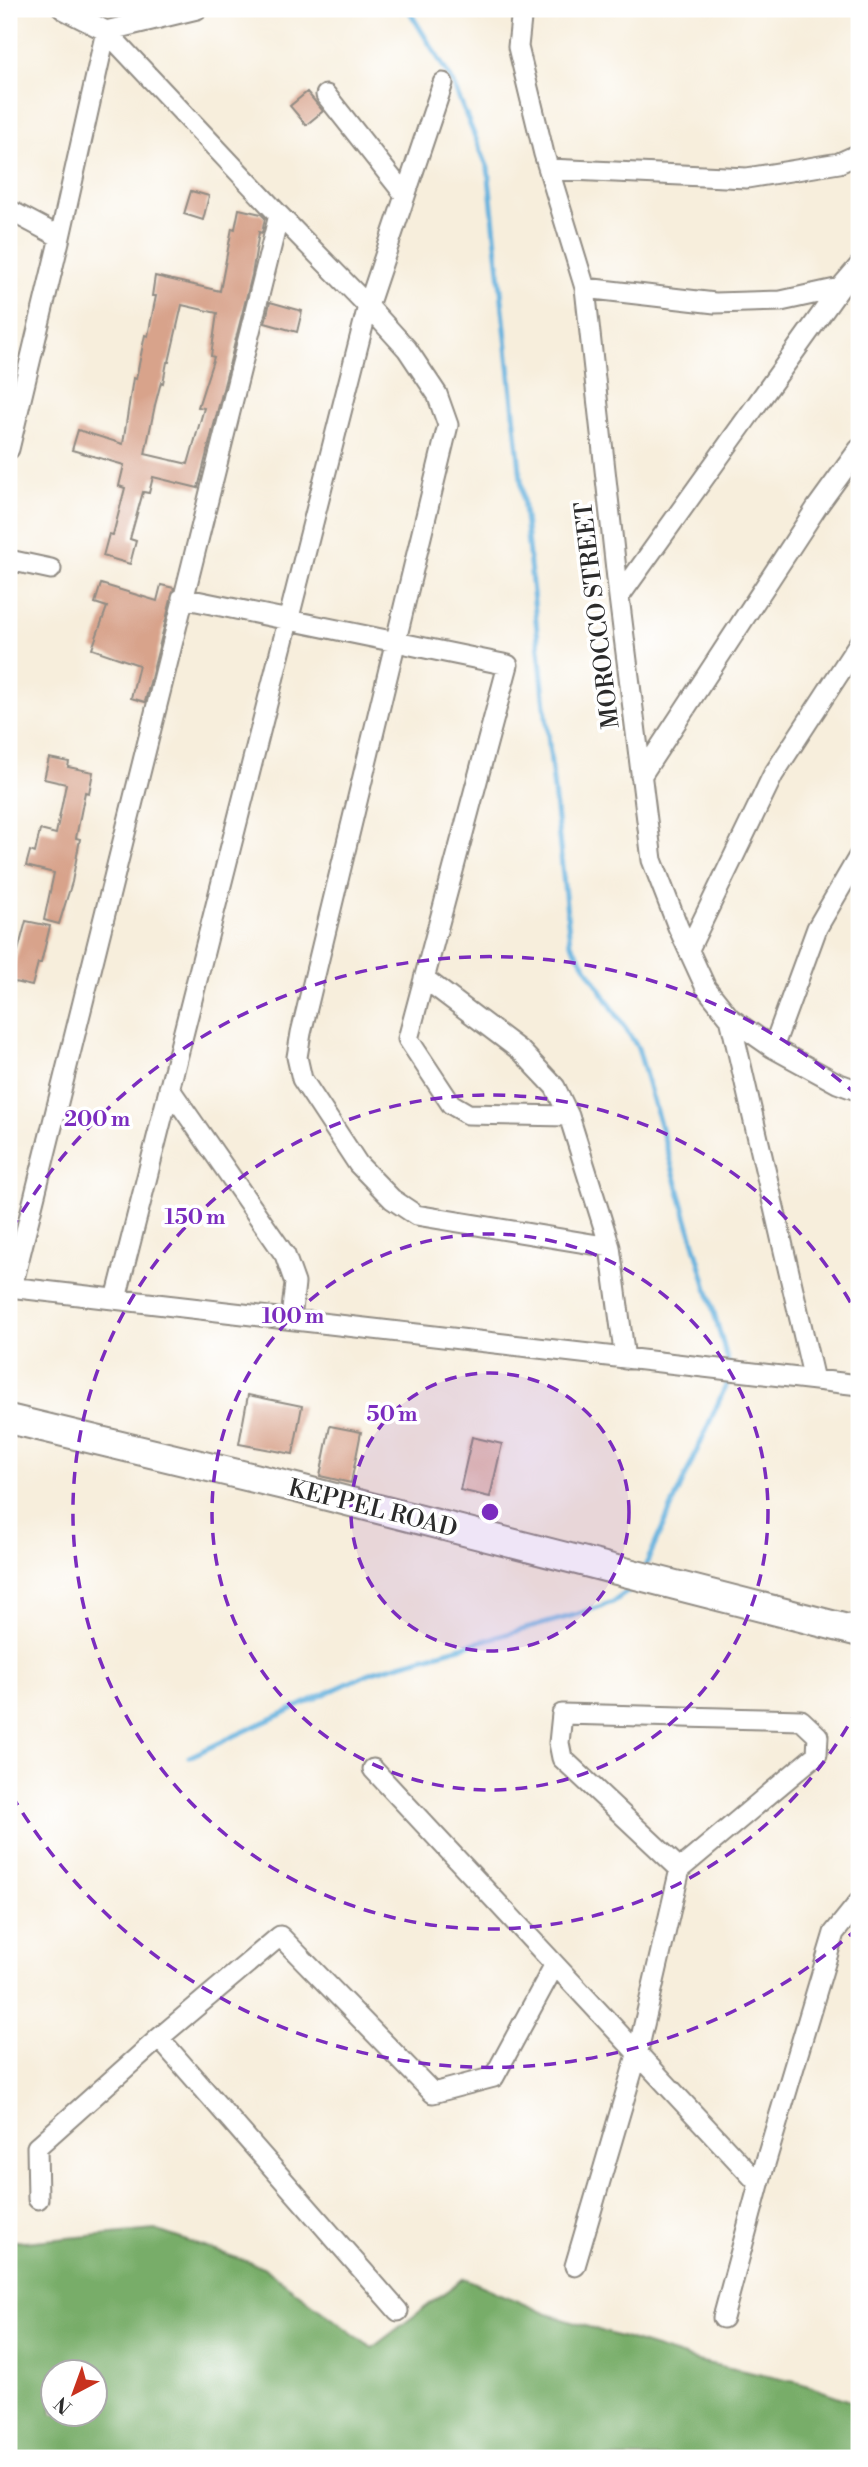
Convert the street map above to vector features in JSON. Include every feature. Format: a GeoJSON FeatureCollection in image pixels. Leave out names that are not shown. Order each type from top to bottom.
{"type":"FeatureCollection","features":[{"type":"Feature","properties":{"kind":"street"},"geometry":{"type":"LineString","coordinates":[[63,9],[106,31],[368,306],[407,349],[437,394],[448,425],[301,1033],[297,1057],[302,1079],[358,1164],[392,1199],[416,1215],[610,1247]]}},
{"type":"Feature","properties":{"kind":"street"},"geometry":{"type":"LineString","coordinates":[[106,31],[197,9]]}},
{"type":"Feature","properties":{"kind":"street","name":"MOROCCO STREET"},"geometry":{"type":"LineString","coordinates":[[522,9],[518,47],[549,169],[585,288],[619,597],[652,860],[706,988],[730,1018],[773,1048],[837,1083],[859,1091]]}},
{"type":"Feature","properties":{"kind":"street"},"geometry":{"type":"LineString","coordinates":[[9,449],[15,396],[60,237],[106,31]]}},
{"type":"Feature","properties":{"kind":"street"},"geometry":{"type":"LineString","coordinates":[[116,1299],[368,306],[443,83]]}},
{"type":"Feature","properties":{"kind":"street"},"geometry":{"type":"LineString","coordinates":[[326,95],[405,195]]}},
{"type":"Feature","properties":{"kind":"street"},"geometry":{"type":"LineString","coordinates":[[549,169],[747,178],[839,163],[859,154]]}},
{"type":"Feature","properties":{"kind":"street"},"geometry":{"type":"LineString","coordinates":[[9,210],[60,237]]}},
{"type":"Feature","properties":{"kind":"street"},"geometry":{"type":"LineString","coordinates":[[279,215],[10,1287],[859,1385]]}},
{"type":"Feature","properties":{"kind":"street"},"geometry":{"type":"LineString","coordinates":[[619,597],[840,288],[859,266]]}},
{"type":"Feature","properties":{"kind":"street"},"geometry":{"type":"LineString","coordinates":[[585,288],[715,303],[781,301],[840,288]]}},
{"type":"Feature","properties":{"kind":"street"},"geometry":{"type":"LineString","coordinates":[[641,776],[817,507],[859,449]]}},
{"type":"Feature","properties":{"kind":"street"},"geometry":{"type":"LineString","coordinates":[[9,560],[51,569]]}},
{"type":"Feature","properties":{"kind":"street"},"geometry":{"type":"LineString","coordinates":[[182,598],[508,665],[408,1039],[451,1104],[468,1114],[569,1116]]}},
{"type":"Feature","properties":{"kind":"street"},"geometry":{"type":"LineString","coordinates":[[689,949],[773,775],[859,643]]}},
{"type":"Feature","properties":{"kind":"street"},"geometry":{"type":"LineString","coordinates":[[773,1048],[817,928],[859,856]]}},
{"type":"Feature","properties":{"kind":"street"},"geometry":{"type":"LineString","coordinates":[[424,978],[522,1052],[555,1087],[569,1116],[610,1247],[625,1359]]}},
{"type":"Feature","properties":{"kind":"street"},"geometry":{"type":"LineString","coordinates":[[730,1018],[814,1380]]}},
{"type":"Feature","properties":{"kind":"street"},"geometry":{"type":"LineString","coordinates":[[169,1088],[285,1255],[295,1283],[291,1319]]}},
{"type":"Feature","properties":{"kind":"street","name":"KEPPEL ROAD"},"geometry":{"type":"LineString","coordinates":[[9,1419],[300,1489],[859,1632]]}},
{"type":"Feature","properties":{"kind":"street"},"geometry":{"type":"LineString","coordinates":[[575,2266],[637,2055],[680,1869],[817,1754],[818,1736],[801,1720],[562,1714],[559,1743],[562,1758],[680,1869]]}},
{"type":"Feature","properties":{"kind":"street"},"geometry":{"type":"LineString","coordinates":[[373,1769],[759,2185]]}},
{"type":"Feature","properties":{"kind":"street"},"geometry":{"type":"LineString","coordinates":[[723,2318],[759,2185],[834,1933],[859,1902]]}},
{"type":"Feature","properties":{"kind":"street"},"geometry":{"type":"LineString","coordinates":[[38,2199],[37,2147],[159,2038],[280,1936],[433,2093],[494,2077],[554,1966]]}},
{"type":"Feature","properties":{"kind":"street"},"geometry":{"type":"LineString","coordinates":[[159,2038],[398,2311]]}},
{"type":"Feature","properties":{"kind":"green space"},"geometry":{"type":"Polygon","coordinates":[[[155,2230],[263,2267],[372,2348],[464,2278],[547,2314],[697,2361],[800,2383],[859,2404],[859,2458],[9,2458],[9,2240],[24,2242],[155,2230]]]}},
{"type":"Feature","properties":{"kind":"building"},"geometry":{"type":"Polygon","coordinates":[[[307,92],[323,111],[306,125],[290,106],[307,92]]]}},
{"type":"Feature","properties":{"kind":"building"},"geometry":{"type":"Polygon","coordinates":[[[191,191],[209,196],[203,220],[184,214],[191,191]]]}},
{"type":"Feature","properties":{"kind":"building"},"geometry":{"type":"Polygon","coordinates":[[[239,209],[261,214],[265,218],[262,233],[259,232],[252,275],[198,488],[153,477],[149,493],[143,492],[130,539],[136,541],[130,564],[103,556],[109,534],[113,535],[125,488],[119,486],[124,465],[72,450],[78,430],[123,444],[133,378],[136,379],[156,296],[152,296],[155,276],[220,291],[232,228],[235,229],[239,209]],[[182,305],[169,362],[155,405],[145,454],[188,464],[204,408],[198,407],[214,357],[211,356],[217,313],[182,305]]]}},
{"type":"Feature","properties":{"kind":"building"},"geometry":{"type":"Polygon","coordinates":[[[270,302],[302,311],[297,332],[265,323],[270,302]]]}},
{"type":"Feature","properties":{"kind":"building"},"geometry":{"type":"Polygon","coordinates":[[[101,584],[157,601],[161,585],[174,588],[145,702],[131,698],[139,665],[92,649],[107,607],[95,603],[101,584]]]}},
{"type":"Feature","properties":{"kind":"building"},"geometry":{"type":"Polygon","coordinates":[[[49,758],[69,762],[68,767],[93,772],[89,793],[85,792],[76,838],[80,839],[72,882],[59,924],[44,920],[54,873],[26,866],[30,851],[35,853],[40,830],[56,834],[66,784],[44,779],[49,758]]]}},
{"type":"Feature","properties":{"kind":"building"},"geometry":{"type":"Polygon","coordinates":[[[26,921],[50,926],[32,986],[10,981],[26,921]]]}},
{"type":"Feature","properties":{"kind":"building"},"geometry":{"type":"Polygon","coordinates":[[[248,1395],[302,1406],[293,1454],[239,1444],[248,1395]]]}},
{"type":"Feature","properties":{"kind":"building"},"geometry":{"type":"Polygon","coordinates":[[[330,1426],[361,1432],[351,1483],[320,1476],[330,1426]]]}},
{"type":"Feature","properties":{"kind":"building"},"geometry":{"type":"Polygon","coordinates":[[[472,1437],[502,1444],[490,1497],[460,1490],[472,1437]]]}},
{"type":"Feature","properties":{"kind":"waterway"},"geometry":{"type":"LineString","coordinates":[[408,9],[451,79],[488,168],[570,942],[638,1048],[729,1365]]}},
{"type":"Feature","properties":{"kind":"waterway"},"geometry":{"type":"LineString","coordinates":[[644,1569],[731,1374]]}},
{"type":"Feature","properties":{"kind":"waterway"},"geometry":{"type":"LineString","coordinates":[[189,1757],[372,1672],[575,1615],[613,1602],[637,1585]]}}]}
